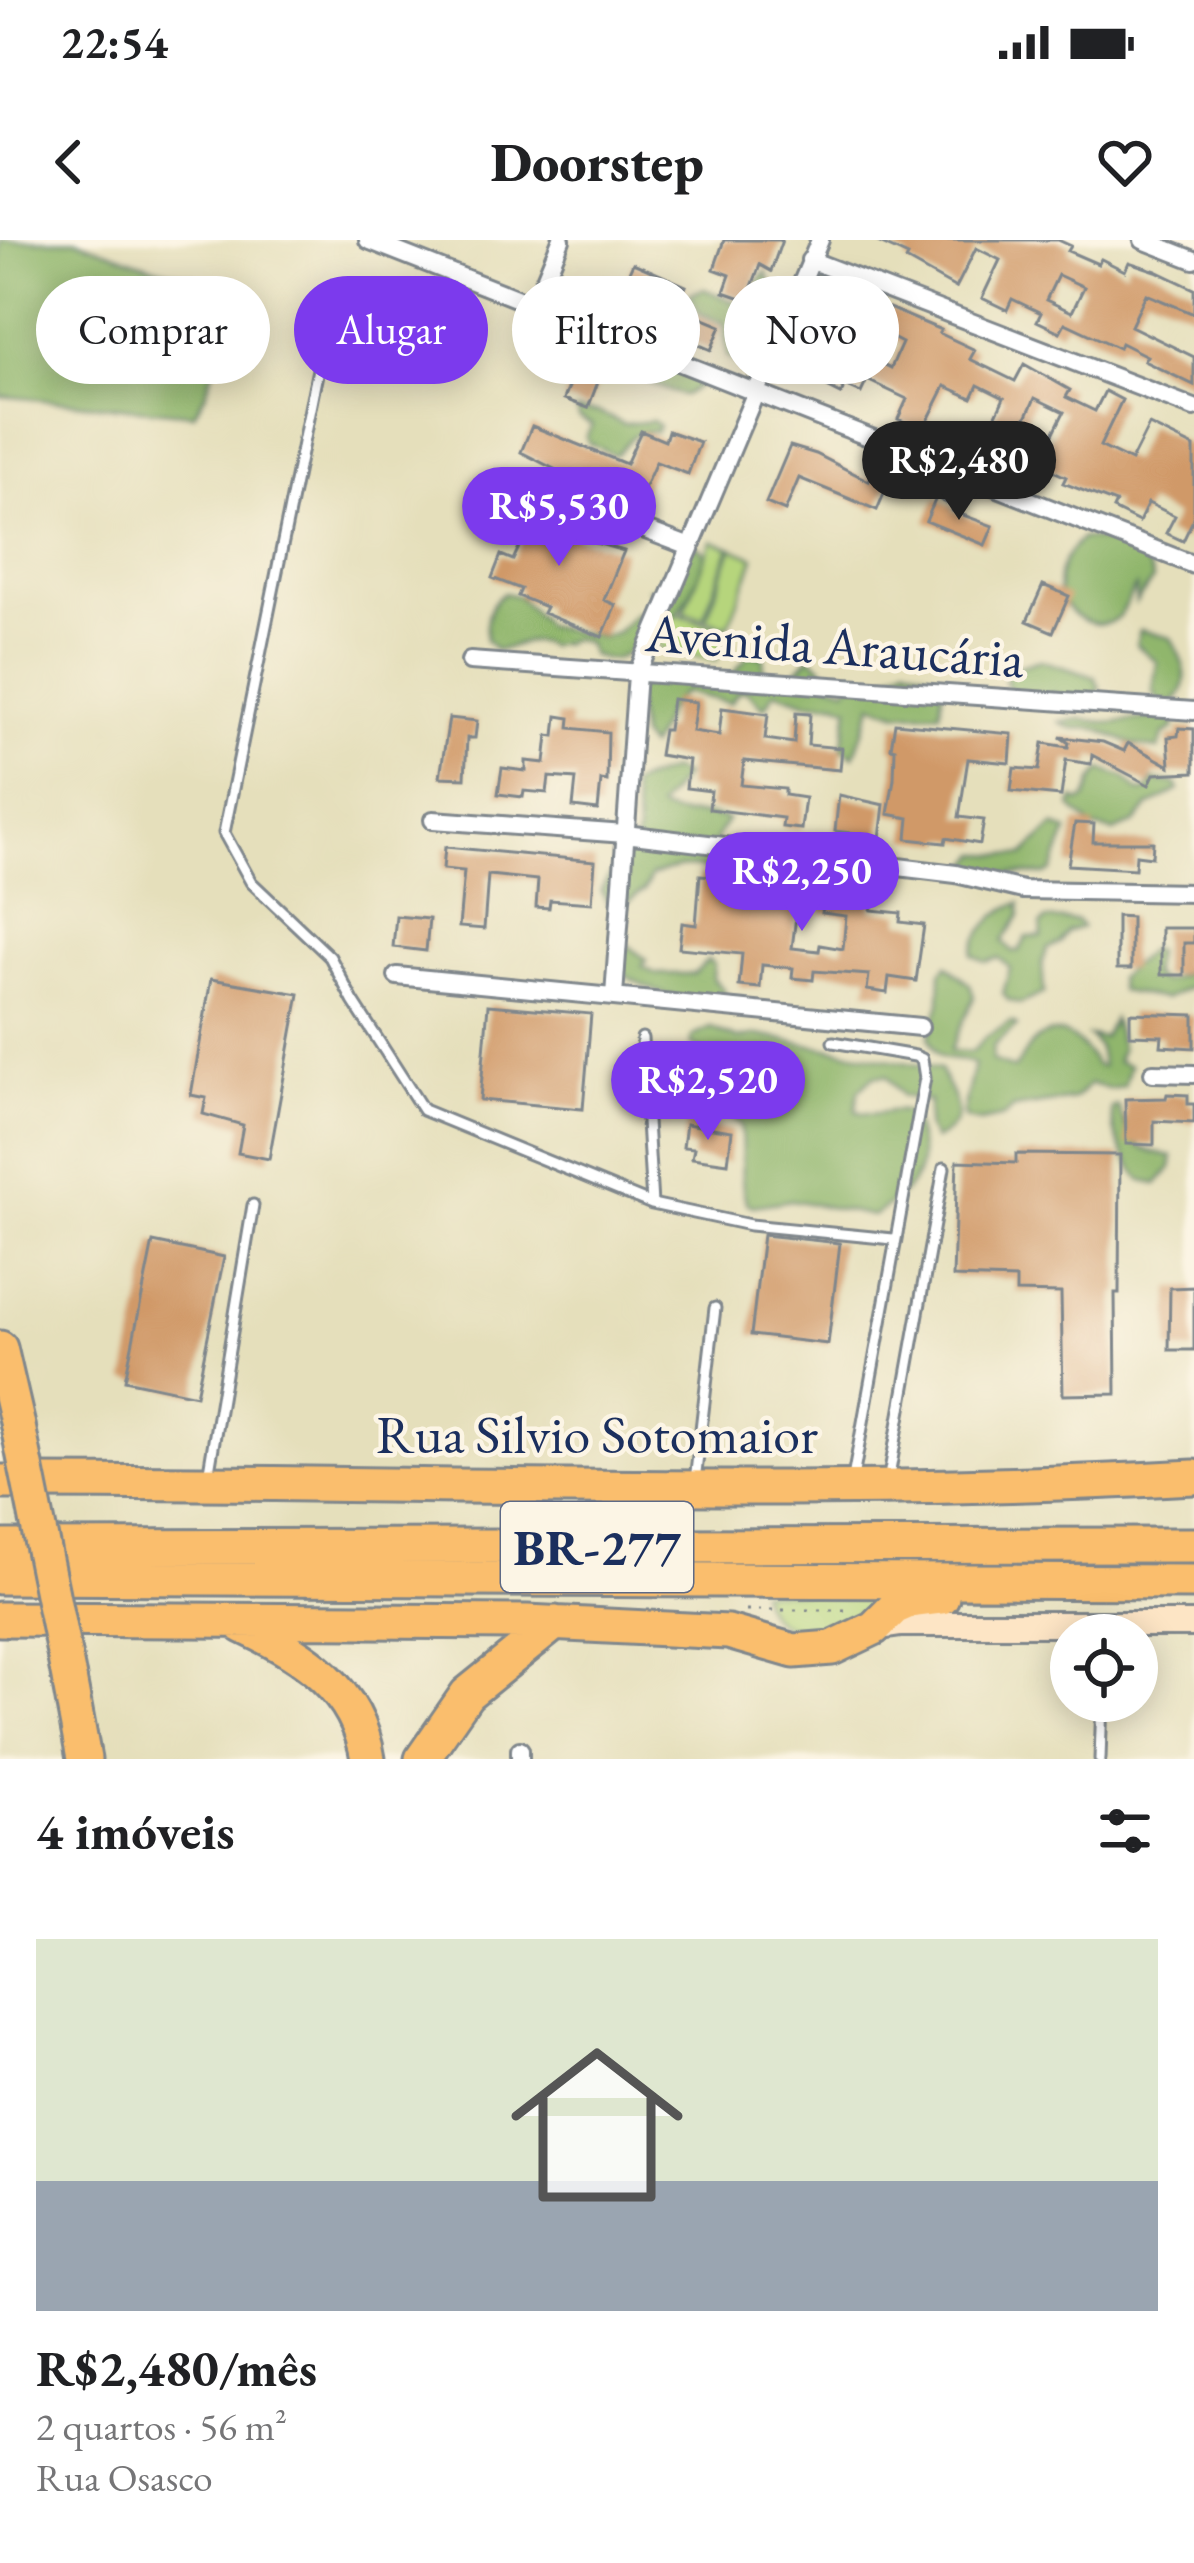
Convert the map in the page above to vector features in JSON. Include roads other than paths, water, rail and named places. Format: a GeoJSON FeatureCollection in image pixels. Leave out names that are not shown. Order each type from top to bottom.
{"type":"FeatureCollection","features":[{"type":"Feature","properties":{"kind":"highway"},"geometry":{"type":"LineString","coordinates":[[0,1348],[84,1759]]}},
{"type":"Feature","properties":{"kind":"highway","name":"Rua Silvio Sotomaior"},"geometry":{"type":"LineString","coordinates":[[0,1482],[694,1490],[1017,1486],[1194,1478]]}},
{"type":"Feature","properties":{"kind":"highway","name":"BR-277"},"geometry":{"type":"LineString","coordinates":[[0,1547],[1194,1545]]}},
{"type":"Feature","properties":{"kind":"highway"},"geometry":{"type":"LineString","coordinates":[[747,1635],[736,1580],[749,1562],[1007,1548]]}},
{"type":"Feature","properties":{"kind":"highway","name":"BR-277"},"geometry":{"type":"LineString","coordinates":[[0,1577],[1194,1582]]}},
{"type":"Feature","properties":{"kind":"highway"},"geometry":{"type":"LineString","coordinates":[[0,1619],[555,1623],[747,1635],[794,1651],[832,1648],[874,1628],[894,1608],[910,1601],[1056,1596],[1153,1582]]}},
{"type":"Feature","properties":{"kind":"highway"},"geometry":{"type":"LineString","coordinates":[[230,1620],[274,1640],[334,1684],[354,1713],[368,1759]]}},
{"type":"Feature","properties":{"kind":"highway"},"geometry":{"type":"LineString","coordinates":[[422,1759],[467,1694],[555,1623]]}},
{"type":"Feature","properties":{"kind":"street"},"geometry":{"type":"LineString","coordinates":[[368,240],[512,295]]}},
{"type":"Feature","properties":{"kind":"street"},"geometry":{"type":"LineString","coordinates":[[546,276],[561,240]]}},
{"type":"Feature","properties":{"kind":"street"},"geometry":{"type":"LineString","coordinates":[[614,996],[637,674],[820,240]]}},
{"type":"Feature","properties":{"kind":"street"},"geometry":{"type":"LineString","coordinates":[[1142,240],[1194,260]]}},
{"type":"Feature","properties":{"kind":"street"},"geometry":{"type":"LineString","coordinates":[[810,260],[1194,408]]}},
{"type":"Feature","properties":{"kind":"street"},"geometry":{"type":"LineString","coordinates":[[700,370],[1194,565]]}},
{"type":"Feature","properties":{"kind":"street"},"geometry":{"type":"LineString","coordinates":[[526,484],[690,547]]}},
{"type":"Feature","properties":{"kind":"street","name":"Avenida Araucária"},"geometry":{"type":"LineString","coordinates":[[470,661],[1194,712]]}},
{"type":"Feature","properties":{"kind":"street"},"geometry":{"type":"LineString","coordinates":[[433,820],[625,834],[956,874],[1023,890],[1194,893]]}},
{"type":"Feature","properties":{"kind":"street"},"geometry":{"type":"LineString","coordinates":[[397,976],[920,1027]]}},
{"type":"Feature","properties":{"kind":"street"},"geometry":{"type":"LineString","coordinates":[[1153,1073],[1194,1074]]}},
{"type":"Feature","properties":{"kind":"street"},"geometry":{"type":"LineString","coordinates":[[874,1628],[901,1624],[1050,1628]]}},
{"type":"Feature","properties":{"kind":"street"},"geometry":{"type":"LineString","coordinates":[[1158,1626],[1194,1624]]}},
{"type":"Feature","properties":{"kind":"lane"},"geometry":{"type":"LineString","coordinates":[[315,384],[224,832],[250,882],[330,957],[422,1110],[652,1204],[751,1225],[893,1239]]}},
{"type":"Feature","properties":{"kind":"lane"},"geometry":{"type":"LineString","coordinates":[[642,1039],[652,1204]]}},
{"type":"Feature","properties":{"kind":"lane"},"geometry":{"type":"LineString","coordinates":[[833,1042],[922,1059],[926,1078],[851,1486]]}},
{"type":"Feature","properties":{"kind":"lane"},"geometry":{"type":"LineString","coordinates":[[888,1486],[944,1168]]}},
{"type":"Feature","properties":{"kind":"lane"},"geometry":{"type":"LineString","coordinates":[[208,1482],[253,1204]]}},
{"type":"Feature","properties":{"kind":"lane"},"geometry":{"type":"LineString","coordinates":[[694,1490],[715,1308]]}},
{"type":"Feature","properties":{"kind":"lane"},"geometry":{"type":"LineString","coordinates":[[1100,1759],[1101,1722]]}}]}
